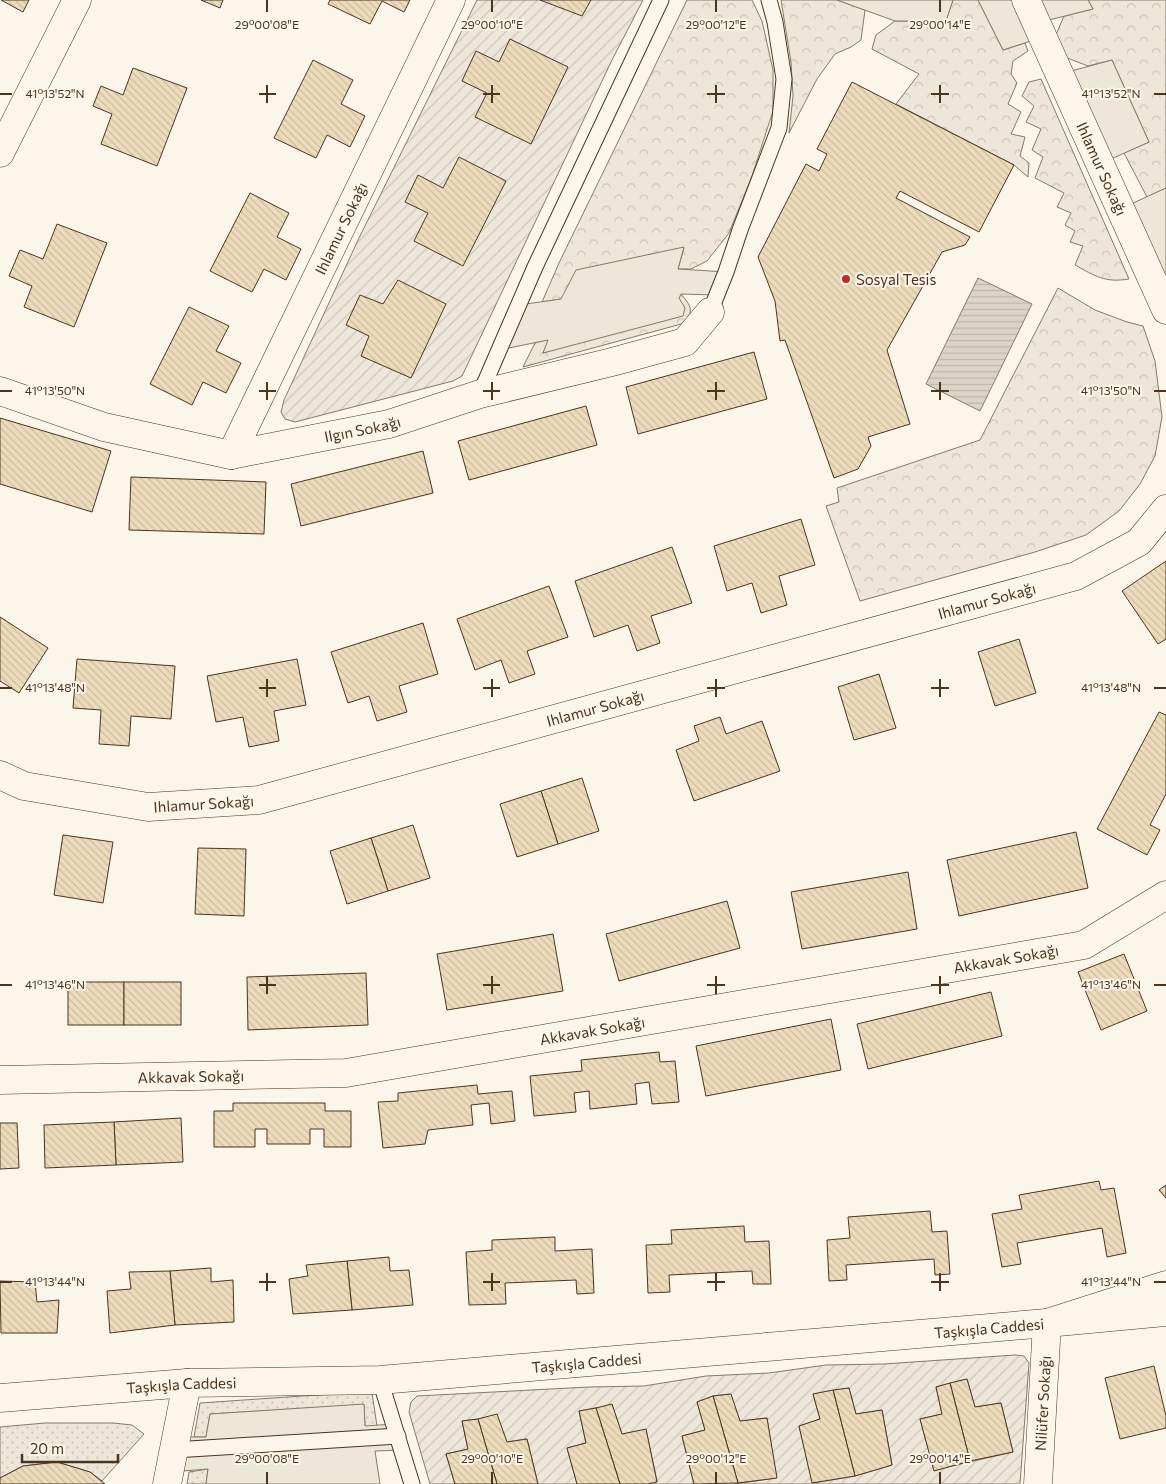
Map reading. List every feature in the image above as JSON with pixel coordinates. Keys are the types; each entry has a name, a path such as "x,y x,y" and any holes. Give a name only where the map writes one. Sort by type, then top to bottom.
{"street":[{"path":"0,153 77,0"},
{"name":"Ihlamur Sokağı","path":"231,456 451,0"},
{"name":"Ihlamur Sokağı","path":"1026,0 1166,310"},
{"name":"Ilgın Sokağı","path":"0,391 104,427 231,456 389,424 480,394 685,342 710,312"},
{"name":"Ihlamur Sokağı","path":"0,775 24,786 148,807 259,800 1076,576 1139,542 1166,509"},
{"name":"Akkavak Sokağı","path":"0,1080 346,1073 1084,945 1166,895"},
{"name":"Taşkışla Caddesi","path":"0,1398 187,1383 380,1380 1047,1323 1166,1285"},
{"path":"1047,1323 1166,1312"},
{"name":"Nilüfer Sokağı","path":"1038,1484 1047,1323"},
{"path":"167,1484 187,1383"}],"lane":[{"path":"480,394 535,267 661,0"},
{"path":"710,312 779,128 784,79 775,22 768,0"},
{"path":"380,1380 412,1484"},
{"path":"174,1450 398,1436"}],"green space":[{"path":"477,0 643,0 612,60 462,376 453,381 295,422 285,419 281,412 284,400 359,238"},
{"path":"687,0 752,0 762,21 773,70 773,111 752,176 729,233 707,261 691,269 678,269 684,248 561,299 542,302 559,263"},
{"path":"781,0 837,0 865,10 861,40 835,54 817,79 789,133 793,96 791,62"},
{"path":"953,0 978,0 1003,50 1025,43 1028,51 1013,61 1011,74 1017,83 1008,104 1021,112 1011,134 1025,137 1020,156 1029,163 1028,177 1014,165 896,104 919,74 872,49 876,35 895,21 946,21"},
{"path":"1088,0 1166,0 1166,188 1147,197 1124,153 1149,142 1112,60 1088,66 1049,51 1064,16 1093,9"},
{"path":"1041,79 1129,279 1107,279 1075,265 1083,246 1070,242 1075,231 1065,225 1071,213 1057,207 1064,193 1035,178 1043,157 1032,150 1041,129 1026,122 1034,106 1022,96 1029,82"},
{"path":"1058,288 1095,310 1143,326 1155,361 1162,417 1155,456 1140,484 1119,511 1086,535 1035,552 860,601 826,506 839,502 837,488 980,440"},
{"path":"681,294 690,308 690,315 685,323 523,367 535,343 549,339 543,353 685,308 678,298"},
{"path":"1015,1355 1024,1356 1029,1363 1020,1484 734,1484 776,1478 767,1418 740,1421 730,1394 713,1396 697,1402 705,1430 682,1436 694,1484 648,1484 657,1481 646,1430 622,1434 612,1405 579,1411 586,1443 567,1448 577,1484 538,1484 527,1439 507,1442 478,1419 462,1421 468,1449 446,1454 455,1484 430,1484 409,1412 411,1402 417,1396 644,1386 706,1376 769,1373 826,1365 884,1364","holes":["967,1379 975,1407 1001,1403 1013,1452 934,1470 920,1419 942,1414 936,1387","849,1388 856,1414 882,1410 892,1465 855,1476 813,1483 799,1426 820,1419 813,1394"]},
{"path":"346,1393 372,1393 377,1426 365,1427 364,1405 210,1414 206,1437 194,1437 200,1403"},
{"path":"45,1423 113,1423 132,1425 144,1434 102,1481 90,1472 57,1462 23,1466 0,1478 0,1427"},
{"path":"208,1469 206,1484 187,1484 189,1472"}],"shaded area":[{"path":"837,0 953,0 946,21 895,21"},
{"path":"978,0 1088,0 1093,9 1037,23 1043,37 1003,50"},
{"path":"1112,60 1149,142 1100,164 1060,74"},
{"path":"1166,188 1166,300 1120,209"},
{"path":"684,247 678,269 726,272 717,295 681,294 679,298 685,308 683,316 543,353 548,340 499,350 519,305 561,299 576,270"},
{"path":"978,278 1032,304 980,411 926,384"},
{"path":"364,1404 365,1426 394,1424 402,1450 375,1451 380,1484 206,1484 208,1469 170,1472 176,1437 206,1437 210,1414"}],"building":[{"path":"1,0 29,0 23,12"},
{"path":"201,0 223,0 220,8"},
{"path":"330,0 410,0 404,12 382,1 370,24 328,4"},
{"path":"540,0 591,0 582,16"},
{"path":"510,39 568,67 531,144 475,117 487,93 462,81 476,51 499,62"},
{"path":"313,60 353,80 341,104 365,116 350,147 327,135 316,158 274,138"},
{"path":"133,68 187,88 157,166 101,144 112,114 93,106 101,86 123,95"},
{"name":"Sosyal Tesis","path":"852,82 1014,165 979,232 900,191 896,198 970,237 965,245 942,252 887,350 910,424 868,437 871,446 858,469 834,478 785,340 780,341 775,301 758,257 806,164 819,171 827,154 817,149"},
{"path":"459,157 506,181 463,266 414,241 428,213 405,202 418,175 443,188"},
{"path":"250,193 289,213 277,237 301,249 286,280 264,269 252,292 210,271"},
{"path":"57,224 107,243 74,327 24,307 32,286 9,276 20,250 43,259"},
{"path":"398,280 446,304 411,378 361,356 369,336 346,325 360,295 383,304"},
{"path":"189,307 229,326 216,351 241,363 226,393 203,382 192,405 150,384"},
{"path":"754,352 767,399 638,434 626,387"},
{"path":"586,406 597,445 469,480 458,441"},
{"path":"0,418 111,451 92,512 0,484"},
{"path":"423,451 433,493 301,526 291,484"},
{"path":"131,477 266,482 264,534 129,530"},
{"path":"801,519 815,565 779,576 787,605 761,613 752,583 727,591 714,546"},
{"path":"672,547 692,603 651,616 660,643 637,651 628,625 594,637 575,581"},
{"path":"1166,561 1166,639 1158,644 1122,591"},
{"path":"549,586 568,637 527,651 535,674 509,683 501,660 475,670 457,619"},
{"path":"0,617 48,648 19,693 0,681"},
{"path":"423,623 438,674 399,686 407,712 377,721 369,696 348,703 331,652"},
{"path":"1019,639 1036,693 995,706 978,652"},
{"path":"77,659 175,666 171,719 131,716 129,746 99,744 101,710 73,708"},
{"path":"297,659 306,705 274,711 279,741 249,747 243,717 216,722 207,676"},
{"path":"879,674 896,728 854,740 838,687"},
{"path":"1159,712 1166,715 1166,794 1150,825 1160,830 1147,855 1097,829"},
{"path":"720,717 726,734 762,721 780,771 694,801 676,750 699,741 694,726"},
{"path":"582,778 599,831 558,844 541,791"},
{"path":"541,791 558,844 517,857 500,804"},
{"path":"413,825 430,878 388,891 371,838"},
{"path":"1076,832 1088,888 959,916 947,860"},
{"path":"63,835 113,842 103,903 54,895"},
{"path":"371,838 388,891 347,904 330,851"},
{"path":"198,848 246,849 244,916 195,914"},
{"path":"908,872 917,929 802,949 791,892"},
{"path":"727,901 740,948 619,981 606,934"},
{"path":"553,934 563,991 447,1010 437,954"},
{"path":"1124,954 1147,1011 1101,1030 1078,972"},
{"path":"366,973 368,1025 248,1030 247,977"},
{"path":"68,982 124,982 124,1025 68,1025"},
{"path":"124,982 181,982 181,1025 124,1025"},
{"path":"991,992 1002,1036 868,1069 857,1024"},
{"path":"831,1019 841,1070 706,1096 696,1046"},
{"path":"659,1052 660,1062 675,1061 679,1102 652,1104 649,1082 635,1084 637,1104 590,1109 589,1091 574,1093 576,1112 534,1116 530,1076 582,1071 581,1060"},
{"path":"477,1085 478,1094 512,1091 515,1121 491,1124 489,1103 471,1105 473,1125 428,1130 425,1144 383,1148 378,1102 398,1101 398,1093"},
{"path":"233,1103 325,1103 325,1111 351,1111 351,1147 324,1147 324,1129 310,1129 310,1144 267,1144 267,1129 255,1129 255,1147 214,1147 214,1111 233,1111"},
{"path":"181,1118 183,1162 116,1165 114,1122"},
{"path":"114,1122 116,1165 45,1168 44,1125"},
{"path":"0,1123 17,1123 19,1168 0,1169"},
{"path":"1099,1181 1101,1190 1114,1188 1126,1253 1107,1257 1102,1228 1017,1243 1021,1264 1002,1267 992,1214 1022,1209 1019,1195"},
{"path":"1166,1185 1166,1198 1159,1190"},
{"path":"930,1211 932,1232 947,1231 950,1274 935,1275 934,1259 846,1265 847,1280 829,1281 827,1240 850,1238 848,1217"},
{"path":"744,1226 745,1242 769,1241 771,1284 753,1284 752,1271 669,1275 670,1292 648,1293 646,1245 672,1244 671,1230"},
{"path":"555,1237 555,1251 592,1249 594,1293 577,1294 576,1280 505,1283 506,1304 469,1305 466,1252 492,1250 492,1240"},
{"path":"389,1257 390,1271 409,1270 413,1305 352,1310 347,1261"},
{"path":"347,1261 352,1310 293,1314 289,1279 308,1276 306,1265"},
{"path":"211,1268 211,1282 233,1280 234,1322 175,1325 170,1271"},
{"path":"170,1271 175,1325 110,1333 107,1291 131,1289 129,1272"},
{"path":"0,1281 35,1282 37,1302 59,1300 57,1333 1,1333"},
{"path":"1154,1366 1166,1416 1166,1428 1120,1439 1105,1378"},
{"path":"967,1379 975,1407 1001,1403 1013,1452 970,1461 950,1383"},
{"path":"950,1383 970,1461 934,1471 920,1419 942,1414 936,1387"},
{"path":"849,1388 856,1414 882,1410 892,1465 855,1476 833,1390"},
{"path":"833,1390 855,1476 812,1483 799,1426 820,1419 813,1394"},
{"path":"731,1394 740,1421 767,1418 777,1478 738,1483 713,1396"},
{"path":"713,1396 738,1483 694,1484 682,1436 705,1430 697,1402"},
{"path":"612,1404 622,1434 646,1429 657,1482 648,1484 620,1484 596,1408"},
{"path":"596,1408 620,1484 577,1484 567,1448 586,1443 579,1411"},
{"path":"497,1414 507,1442 527,1439 538,1484 497,1484 478,1419"},
{"path":"478,1419 497,1484 455,1484 446,1454 468,1449 462,1421"},
{"path":"57,1462 90,1472 105,1484 0,1484 0,1478 23,1466"}],"place":[{"name":"Sosyal Tesis","path":"846,279"}]}
